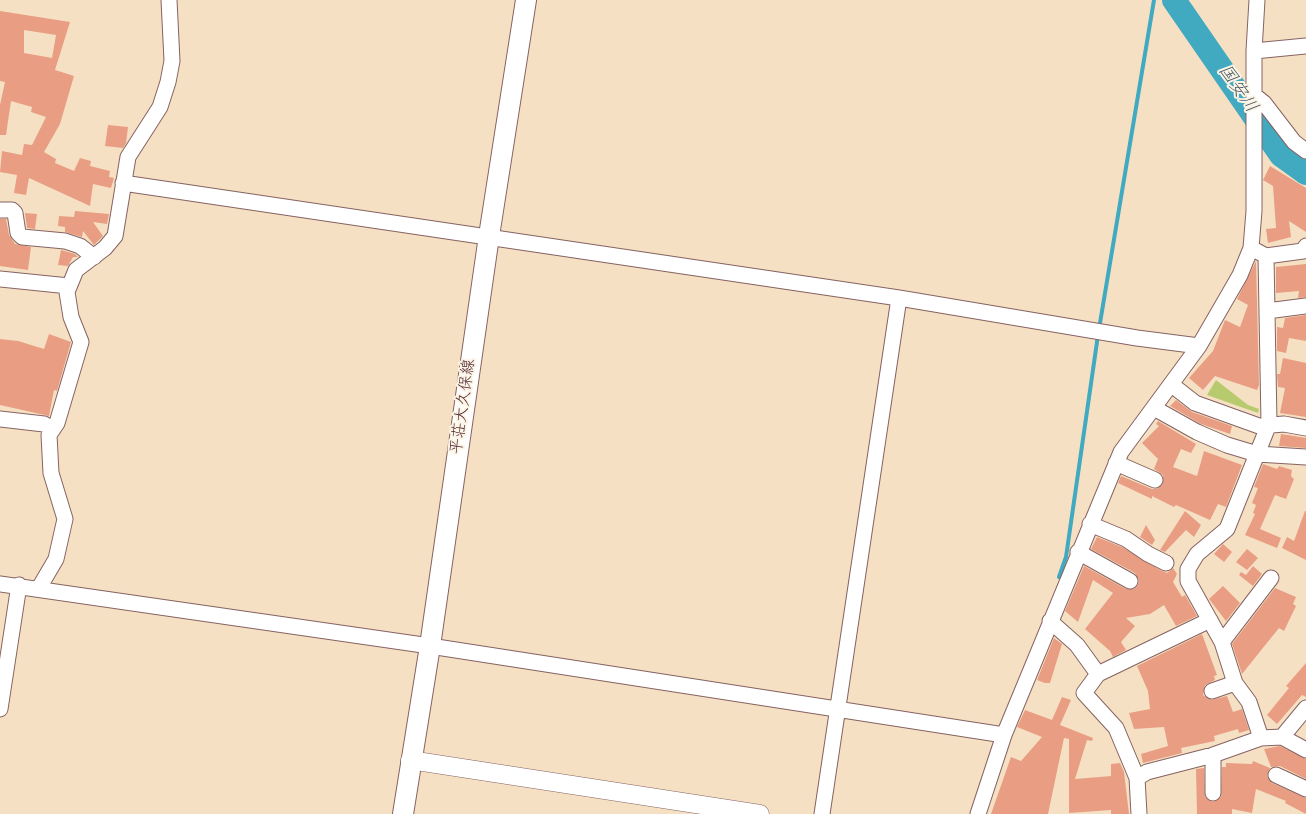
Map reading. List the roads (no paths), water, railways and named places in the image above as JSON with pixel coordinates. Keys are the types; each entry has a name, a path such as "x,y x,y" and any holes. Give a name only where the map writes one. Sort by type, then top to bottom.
{"main road":[{"name":"平荘大久保線","path":"403,814 410,760 430,646 489,236 526,0"}],"street":[{"path":"39,588 56,559 65,520 52,473 49,435 53,428 81,342 71,317 67,292 76,270 94,257 115,236 122,183 128,157 160,107 168,82 172,52 169,0"},
{"path":"978,814 1004,735 1120,452 1172,385 1199,346 1240,274 1251,248 1254,210 1254,51 1257,0"},
{"path":"1254,51 1306,46"},
{"path":"1254,95 1264,103 1294,142 1306,151"},
{"path":"122,183 899,298 1137,338 1199,346"},
{"path":"0,210 12,210 15,213 18,233 22,237 65,241 80,246 94,257"},
{"path":"1251,248 1266,256 1303,251 1306,246"},
{"path":"1261,738 1249,702 1235,683 1222,642 1188,581 1188,569 1197,554 1227,529 1269,424 1266,256"},
{"path":"0,279 69,286"},
{"path":"822,814 836,709 899,298"},
{"path":"1267,311 1306,306"},
{"path":"1172,385 1195,403 1259,426 1284,424 1306,428"},
{"path":"1154,408 1197,432 1257,454 1306,457"},
{"path":"0,419 44,424 53,428"},
{"path":"1116,463 1155,480"},
{"path":"1090,524 1126,539 1148,554 1166,562"},
{"path":"1078,552 1130,581"},
{"path":"1222,642 1271,578"},
{"path":"0,584 19,585 430,646 1004,735"},
{"path":"0,709 19,585"},
{"path":"1139,814 1137,778 1116,728 1084,693 1098,674 1210,620"},
{"path":"1050,621 1077,645 1098,674"},
{"path":"1212,691 1235,683"},
{"path":"1282,737 1306,708"},
{"path":"1137,778 1147,772 1213,755 1261,738 1282,737 1306,750"},
{"path":"1213,755 1213,793"},
{"path":"410,760 760,814"},
{"path":"1276,775 1306,789"}],"waterway":[{"path":"1099,329 1154,0"},
{"name":"国安川","path":"1174,0 1281,155 1306,173"},
{"path":"1059,577 1066,557 1098,335"}]}
